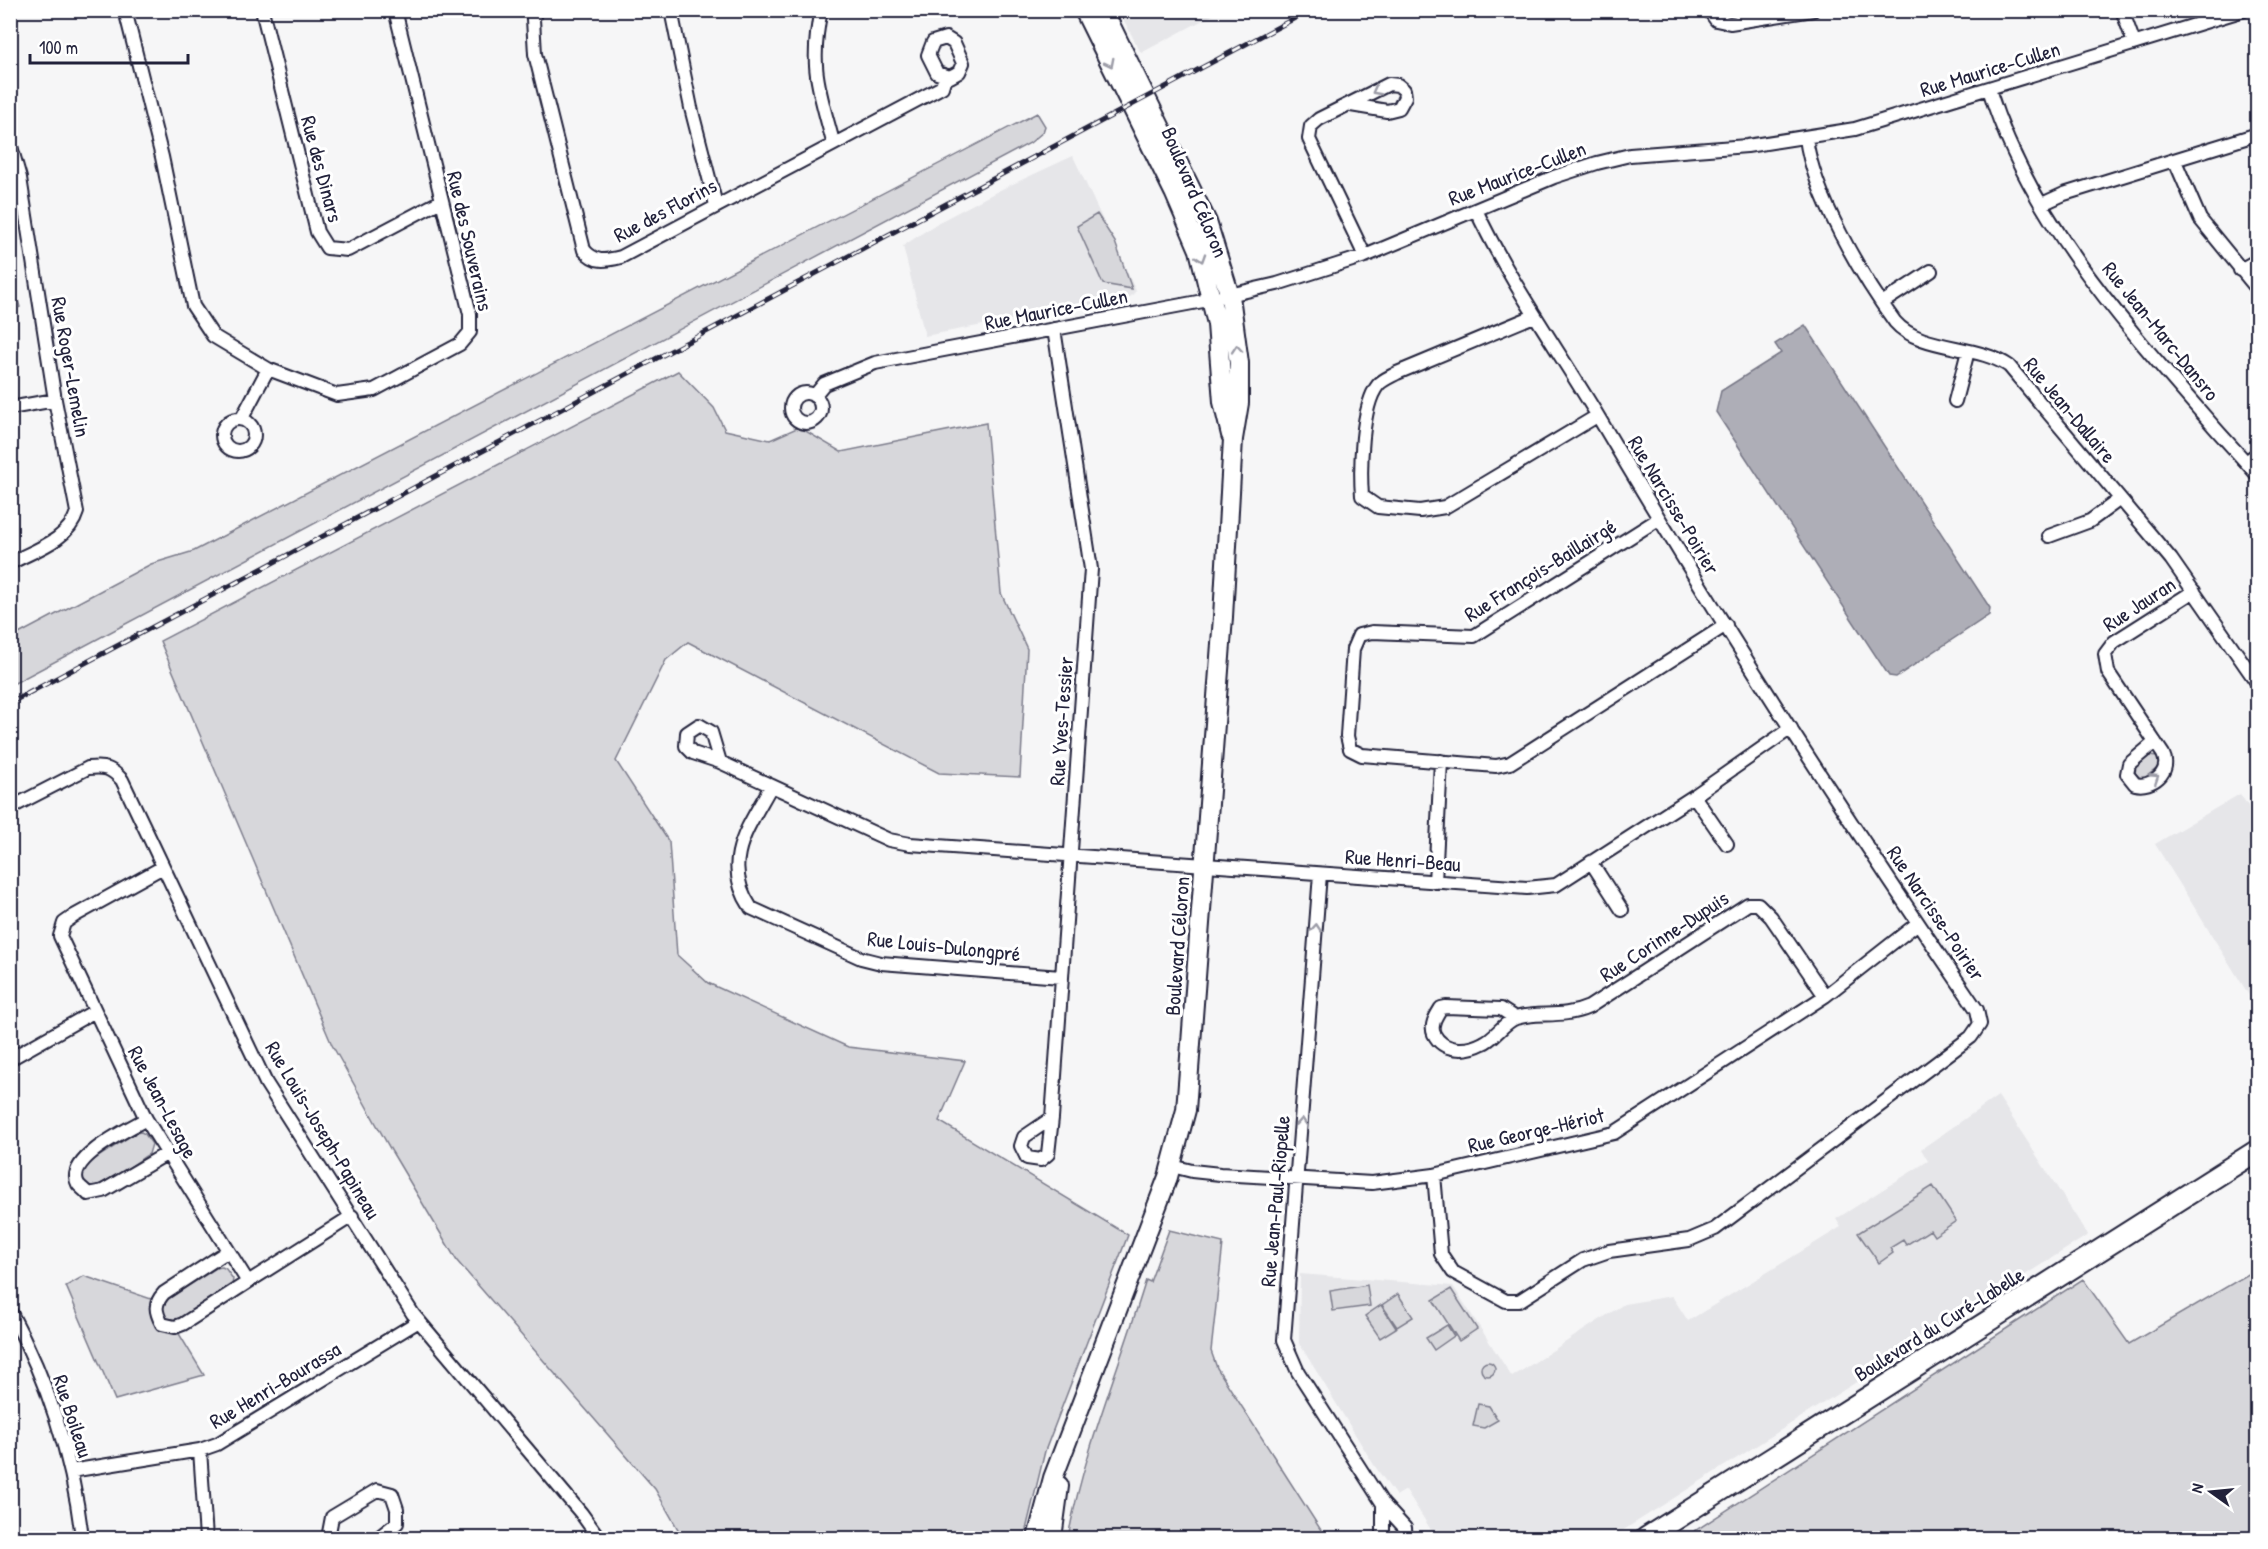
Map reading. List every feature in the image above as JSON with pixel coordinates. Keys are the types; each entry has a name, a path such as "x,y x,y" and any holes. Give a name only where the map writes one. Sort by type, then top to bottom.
{"main road":[{"name":"Boulevard du Curé-Labelle","path":"1646,1539 2258,1150"}],"street":[{"name":"Rue des Souverains","path":"125,10 162,157 193,306 213,336 268,369 337,395 374,390 460,344 470,332 470,314 395,10"},
{"name":"Rue des Dinars","path":"262,10 317,232 327,248 348,250 441,201"},
{"name":"Rue des Florins","path":"536,10 533,19 535,54 584,250 591,258 603,261 621,257 833,142 942,87 945,77"},
{"path":"671,10 691,108 716,205"},
{"path":"821,10 814,45 817,83 833,142"},
{"name":"Boulevard Céloron","path":"1084,10 1183,212 1202,260 1221,298"},
{"name":"Boulevard Céloron","path":"1037,1539 1047,1496 1172,1166 1183,1125 1189,1085 1205,866 1228,548 1233,439 1239,403 1239,383 1221,298 1216,248 1199,204 1103,10"},
{"path":"1709,10 1719,21 1730,23 1813,10"},
{"path":"2122,10 2134,44"},
{"name":"Rue Maurice-Cullen","path":"814,396 824,384 875,363 1221,298 1302,278 1365,256 1571,171 1612,159 1806,138 1871,126 2244,10"},
{"name":"Rue Jean-Marc-Dansro","path":"1989,89 2011,149 2042,204 2100,290 2258,476"},
{"path":"1351,105 1318,118 1311,126 1309,139 1365,256"},
{"path":"2042,204 2064,194 2258,134"},
{"name":"Rue Jean-Dallaire","path":"1806,138 1823,198 1895,322 1908,333 1999,360 2008,366 2194,591 2258,684"},
{"name":"Rue Roger-Lemelin","path":"10,143 15,181 77,512 73,525 63,535 10,563"},
{"path":"2175,161 2200,219 2258,291"},
{"name":"Rue Narcisse-Poirier","path":"1434,1175 1441,1254 1454,1272 1506,1301 1519,1301 1583,1260 1609,1251 1689,1240 1715,1229 1971,1037 1980,1024 1977,1010 1918,923 1657,520 1597,416 1534,316 1476,210"},
{"path":"2240,270 2258,260"},
{"path":"1882,303 1931,271"},
{"path":"1534,316 1397,373 1378,384 1369,405 1361,475 1362,496 1378,507 1420,511 1445,507 1597,416"},
{"name":"Rue Yves-Tessier","path":"1052,1118 1060,977 1091,569 1054,329"},
{"path":"1955,401 1968,351"},
{"path":"242,418 268,369"},
{"path":"10,408 55,400"},
{"path":"2246,462 2258,453"},
{"path":"2049,536 2090,521 2120,499"},
{"name":"Rue François-Baillairgé","path":"1657,520 1474,636 1372,632 1359,635 1353,649 1347,736 1350,749 1362,755 1496,766 1510,764 1726,625"},
{"name":"Rue Jauran","path":"2155,742 2108,672 2105,654 2114,642 2194,591"},
{"name":"Rue Henri-Beau","path":"1205,866 1527,888 1556,885 1694,796 1791,728"},
{"path":"1435,882 1441,761"},
{"path":"720,762 889,840 910,844 1205,866"},
{"name":"Rue Louis-Joseph-Papineau","path":"10,808 88,768 101,766 111,768 122,780 266,1083 419,1321 581,1513 599,1539"},
{"name":"Rue Louis-Dulongpré","path":"771,786 740,842 736,861 740,892 751,908 861,958 880,963 1060,977"},
{"path":"1694,796 1727,844"},
{"path":"1591,862 1622,910"},
{"name":"Rue Jean-Lesage","path":"163,867 64,923 60,936 146,1119 248,1282"},
{"name":"Rue Jean-Paul-Riopelle","path":"1320,874 1285,1345 1298,1372 1383,1504 1401,1522 1407,1539"},
{"name":"Rue Corinne-Dupuis","path":"1515,1018 1501,1009 1446,1007 1441,1008 1435,1016 1433,1030 1438,1042 1446,1048 1468,1047 1482,1044 1515,1018 1574,1014 1589,1007 1748,904 1758,904 1771,917 1825,996"},
{"name":"Rue George-Hériot","path":"1172,1166 1192,1171 1296,1180 1372,1183 1434,1175 1614,1133 1825,996 1918,923"},
{"path":"10,1059 95,1011"},
{"path":"146,1119 82,1159 76,1173 78,1184 88,1194 103,1191 166,1154"},
{"path":"228,1251 164,1293 157,1301 156,1312 162,1324 175,1327 183,1324 352,1216"},
{"name":"Rue Boileau","path":"10,1311 42,1380 71,1471 82,1539"},
{"name":"Rue Henri-Bourassa","path":"71,1471 200,1450 226,1439 419,1321"},
{"name":"Boulevard Céloron","path":"1052,1539 1058,1490 1070,1437"},
{"path":"200,1450 206,1539"},
{"path":"328,1539 332,1517 377,1490 392,1494 397,1509 397,1523 378,1539"},
{"path":"1383,1504 1383,1539"}],"shaded area":[{"path":"1119,11 1220,11 1141,53"},
{"path":"1037,113 1045,126 1043,132 1030,143 11,685 11,638 151,564 194,551"},
{"path":"1073,156 1136,291 1130,297 925,336 903,246 939,222"},
{"path":"1097,214 1115,242 1132,289 1103,284 1077,226"},
{"path":"11,280 20,307 10,311"},
{"path":"1805,325 1990,608 1989,615 1896,677 1889,676 1716,412 1721,391 1781,353 1775,344"},
{"path":"678,371 714,408 725,430 770,440 799,427 841,452 986,423 1001,593 1027,649 1020,777 939,773 688,642 666,660 616,761 669,842 677,955 708,983 848,1047 965,1061 939,1121 1128,1235 1045,1451 1024,1538 683,1538 655,1489 457,1261 392,1152 332,1045 160,641"},
{"path":"2149,756 2157,757 2159,767 2144,778 2140,778 2135,773 2136,767"},
{"path":"2240,794 2257,819 2257,1008 2155,844"},
{"path":"1998,1096 2088,1235 1611,1538 1436,1538 1406,1490 1396,1496 1374,1465 1299,1343 1300,1274 1453,1286 1512,1377 1624,1304 1672,1296 1688,1321 1841,1227 1836,1219 1928,1161 1921,1149"},
{"path":"141,1132 152,1144 149,1154 102,1183 90,1186 85,1183 81,1175 84,1166 135,1133"},
{"path":"1933,1186 1956,1221 1934,1236 1930,1230 1906,1245 1903,1240 1890,1248 1893,1253 1879,1263 1858,1233"},
{"path":"1169,1230 1223,1243 1211,1351 1217,1368 1326,1538 1068,1538 1083,1473 1103,1408 1146,1280 1150,1282"},
{"path":"222,1267 233,1279 232,1285 184,1317 171,1320 165,1316 161,1310 165,1301 216,1268"},
{"path":"2257,1269 2257,1538 1684,1538 2083,1279 2129,1344"},
{"path":"84,1276 157,1301 156,1312 175,1327 204,1375 115,1400 66,1286"},
{"path":"1367,1285 1370,1306 1333,1311 1330,1291"},
{"path":"1451,1289 1477,1329 1459,1341 1433,1300"},
{"path":"1398,1294 1413,1317 1397,1327 1382,1305"},
{"path":"1381,1305 1396,1328 1380,1338 1365,1316"},
{"path":"1447,1325 1454,1336 1434,1350 1426,1338"},
{"path":"1488,1362 1493,1364 1495,1369 1493,1374 1488,1376 1483,1374 1481,1369 1483,1364"},
{"path":"1478,1404 1489,1406 1498,1420 1484,1428 1473,1426"}],"railway":[{"path":"10,703 1310,10"}]}
